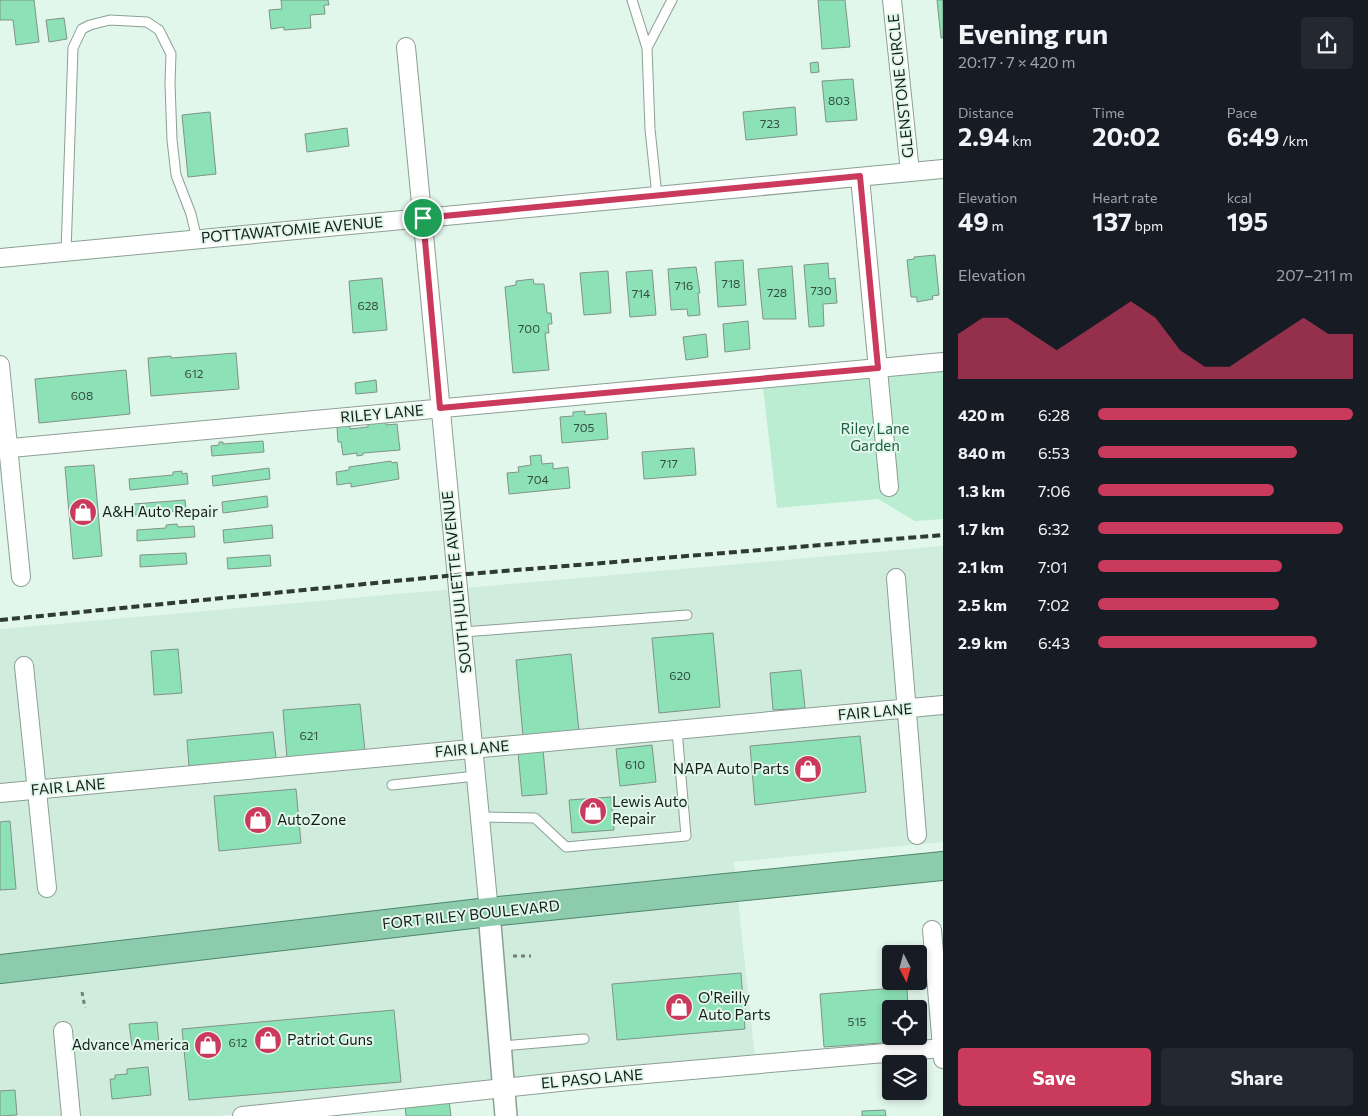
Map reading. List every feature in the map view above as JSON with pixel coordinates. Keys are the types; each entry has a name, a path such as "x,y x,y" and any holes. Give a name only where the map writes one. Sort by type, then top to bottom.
{"highway":[{"name":"FORT RILEY BOULEVARD","path":"0,969 489,912 943,866"}],"street":[{"name":"GLENSTONE CIRCLE","path":"892,0 910,172"},
{"name":"SOUTH JULIETTE AVENUE","path":"406,48 463,632 506,1116"},
{"name":"POTTAWATOMIE AVENUE","path":"0,258 943,168"},
{"path":"860,176 889,487"},
{"name":"RILEY LANE","path":"4,449 943,362"},
{"path":"0,365 4,449 21,576"},
{"path":"896,578 917,834"},
{"path":"24,666 47,888"},
{"name":"FAIR LANE","path":"0,793 943,705"},
{"path":"932,930 943,1052"},
{"path":"63,1031 71,1116"},
{"name":"EL PASO LANE","path":"242,1116 504,1087 943,1052"}],"lane":[{"path":"632,0 647,48 650,129 657,196"},
{"path":"647,48 672,0"},
{"path":"66,252 73,48 82,29 110,20 147,22 159,30 171,54 171,130 176,175 191,214 197,240"},
{"path":"463,632 687,615"},
{"path":"480,817 535,818 566,847 686,836 677,730"},
{"path":"392,785 476,776"},
{"path":"500,1046 584,1039"}],"path":[{"path":"513,956 531,956"},
{"path":"82,992 85,1008"}],"shaded area":[{"path":"943,546 943,842 734,862 755,1058 218,1116 0,1116 0,629"}],"green space":[{"name":"Riley Lane Garden","path":"943,369 943,519 915,521 878,499 777,508 763,387"}],"building":[{"path":"0,0 34,0 39,42 16,45 13,20 0,20"},
{"path":"281,0 328,0 329,5 324,5 325,14 310,15 311,28 284,30 284,27 271,29 269,10 282,9"},
{"path":"818,0 845,0 850,47 822,49"},
{"path":"937,0 943,0 943,38 941,38"},
{"path":"64,18 67,39 49,42 46,20"},
{"path":"818,62 819,72 811,73 810,63"},
{"path":"853,79 857,120 826,122 822,81"},
{"path":"795,107 797,135 746,140 743,112"},
{"path":"210,112 216,174 188,177 182,115"},
{"path":"347,128 349,146 307,152 305,134"},
{"path":"935,255 939,295 932,296 933,299 917,302 917,297 911,297 907,260 914,259 914,257"},
{"path":"743,260 746,305 718,307 715,262"},
{"path":"828,263 829,279 835,278 837,303 823,304 824,326 809,327 804,265"},
{"path":"792,266 796,319 763,319 758,269"},
{"path":"696,267 700,293 698,293 700,315 688,316 687,309 671,310 668,269"},
{"path":"652,270 656,315 630,317 626,272"},
{"path":"608,271 611,313 584,315 580,273"},
{"path":"382,278 387,330 353,333 349,281"},
{"path":"533,279 534,284 544,284 547,313 551,313 552,324 548,324 549,333 545,333 549,370 513,373 505,287 516,285 516,281"},
{"path":"748,321 750,349 725,352 723,324"},
{"path":"706,334 708,357 686,360 683,337"},
{"path":"236,353 239,389 151,396 148,358"},
{"path":"126,370 130,414 39,423 35,379"},
{"path":"376,380 377,392 356,394 355,383"},
{"path":"585,411 585,415 606,413 608,439 562,443 560,417 573,416 573,412"},
{"path":"386,421 386,425 397,424 400,450 363,453 363,455 357,456 357,453 343,455 341,442 338,442 337,427 350,425 350,429 368,427 368,423"},
{"path":"263,441 264,452 212,456 211,446 219,445 219,442 223,442 223,444"},
{"path":"694,448 696,475 644,479 642,452"},
{"path":"541,455 542,464 553,463 553,469 568,467 570,488 509,494 507,473 519,472 518,467 531,465 530,456"},
{"path":"391,461 392,463 397,462 399,479 351,487 351,483 337,485 336,472 349,470 349,467"},
{"name":"A&H Auto Repair","path":"94,465 102,556 73,559 65,467"},
{"path":"269,468 270,479 213,486 212,476"},
{"path":"182,471 182,474 187,473 188,484 130,490 129,479 173,475 173,472"},
{"path":"267,496 268,507 223,513 222,502"},
{"path":"185,500 186,510 135,515 134,504"},
{"path":"177,524 178,527 194,526 195,537 137,541 137,530 166,528 166,525"},
{"path":"272,525 273,538 224,543 223,530"},
{"path":"186,553 187,564 140,567 140,555"},
{"path":"270,555 271,566 228,569 227,558"},
{"path":"713,633 720,707 659,713 652,638"},
{"path":"178,649 182,693 154,695 151,651"},
{"path":"571,654 579,731 523,736 516,660"},
{"path":"801,670 805,708 773,710 770,673"},
{"path":"360,704 365,751 287,758 283,710"},
{"path":"273,732 276,758 189,766 187,740"},
{"name":"NAPA Auto Parts","path":"860,736 866,792 755,805 750,746"},
{"path":"652,745 656,782 620,786 616,749"},
{"path":"543,749 547,794 522,796 518,752"},
{"name":"AutoZone","path":"296,789 301,843 219,851 214,796"},
{"path":"611,797 614,830 572,833 569,800"},
{"path":"10,821 16,889 0,890 0,822"},
{"name":"O'Reilly Auto Parts","path":"741,973 745,1029 617,1040 612,984"},
{"path":"882,989 907,990 908,1000 882,1000 882,1043 824,1047 820,994"},
{"path":"394,1010 401,1082 189,1100 182,1029"},
{"path":"157,1022 159,1044 132,1046 129,1024"},
{"path":"148,1067 151,1095 112,1099 110,1079 115,1079 115,1075 127,1074 127,1069"},
{"path":"15,1090 17,1115 0,1116 0,1091"},
{"path":"449,1100 451,1116 406,1116 405,1104"},
{"path":"885,1110 886,1116 862,1116 862,1111"}],"railway":[{"path":"0,620 456,575 943,535"}],"place":[{"name":"A&H Auto Repair","path":"83,512"},
{"name":"NAPA Auto Parts","path":"808,769"},
{"name":"Lewis Auto Repair","path":"593,811"},
{"name":"AutoZone","path":"258,820"},
{"name":"O'Reilly Auto Parts","path":"679,1007"},
{"name":"Patriot Guns","path":"268,1040"},
{"name":"Advance America","path":"208,1045"}],"route":[{"path":"860,176 878,368 440,408 423,218 860,176"}]}
